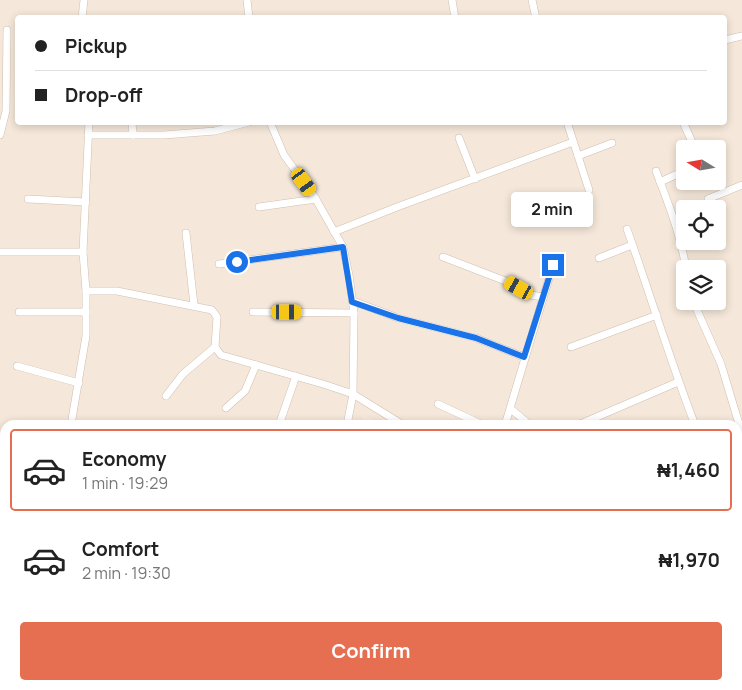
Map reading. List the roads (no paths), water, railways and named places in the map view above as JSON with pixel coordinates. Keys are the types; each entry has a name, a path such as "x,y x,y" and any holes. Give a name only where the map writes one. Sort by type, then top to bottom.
{"street":[{"path":"82,15 84,0"},
{"path":"248,0 248,15"},
{"path":"452,0 454,15"},
{"path":"534,0 536,15"},
{"path":"0,134 6,111 7,30"},
{"path":"727,40 742,36"},
{"path":"72,420 86,336 86,291 83,252 89,125"},
{"path":"132,125 134,135"},
{"path":"88,135 164,135 215,130 236,125"},
{"path":"271,125 284,155 316,199 343,247 354,313 352,394 348,420"},
{"path":"568,125 590,190"},
{"path":"684,125 691,140"},
{"path":"459,138 474,180"},
{"path":"334,232 573,142"},
{"path":"578,156 612,143"},
{"path":"656,171 678,236 684,260"},
{"path":"660,182 676,175"},
{"path":"708,199 742,185"},
{"path":"28,199 86,202"},
{"path":"259,207 316,199"},
{"path":"627,229 678,382 693,420"},
{"path":"186,233 194,305"},
{"path":"599,258 632,245"},
{"path":"220,264 343,247"},
{"path":"0,252 20,250 83,252"},
{"path":"443,257 508,282 531,295 543,298"},
{"path":"507,420 524,357 553,265"},
{"path":"86,291 117,291 194,305 215,312 217,317 215,347 216,351 221,355 324,384 352,394 394,420"},
{"path":"352,302 398,318 476,338 524,357"},
{"path":"697,310 721,364 738,420"},
{"path":"19,312 86,312"},
{"path":"253,312 354,313"},
{"path":"571,347 657,315"},
{"path":"166,396 183,374 215,347"},
{"path":"226,408 245,391 256,365"},
{"path":"16,366 79,384"},
{"path":"281,420 296,376"},
{"path":"590,420 678,382"},
{"path":"438,404 472,420"},
{"path":"511,409 524,420"}]}
